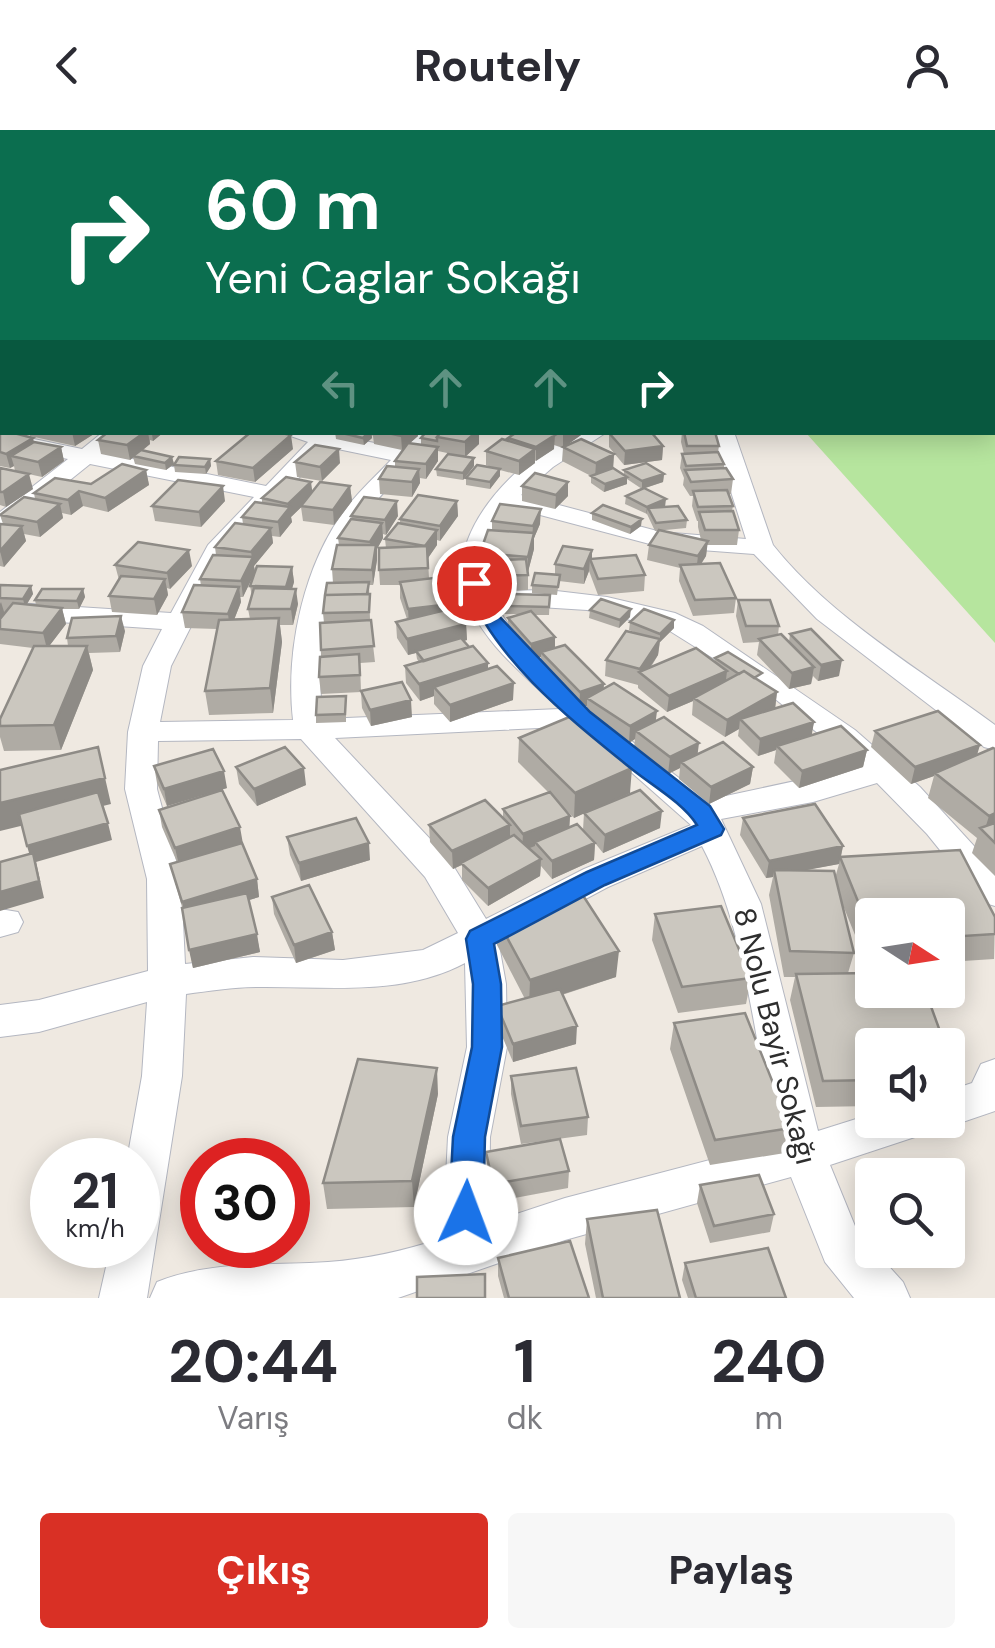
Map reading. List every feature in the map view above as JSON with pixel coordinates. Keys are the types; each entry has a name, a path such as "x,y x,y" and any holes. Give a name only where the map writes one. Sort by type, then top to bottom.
{"street":[{"path":"0,524 114,435"},
{"name":"8 Nolu Bayir Sokağı","path":"591,435 557,453 502,497 476,549 474,583 488,617 582,717 706,821 734,876 755,944 801,1155 843,1251 886,1298"},
{"path":"724,435 762,546 800,591 995,740"},
{"path":"152,1138 162,1076 167,981 164,879 142,789 144,732 156,666 217,550 325,437 416,444"},
{"path":"0,439 268,493"},
{"path":"416,444 357,510 332,554 319,595 304,681 309,729 437,868 480,939 487,984 487,1047 469,1137 465,1250"},
{"path":"502,497 625,536 666,544 710,548 762,546"},
{"path":"480,597 574,597 668,620 790,694 836,727 957,843 995,893"},
{"path":"0,610 178,622"},
{"path":"144,732 582,717"},
{"path":"0,1021 39,1016 167,981 252,972 344,974 430,964 706,821 884,771"},
{"path":"965,1103 990,1095 995,1076"},
{"path":"174,1298 246,1286 324,1292 391,1278 465,1250 855,1138"},
{"path":"123,1298 129,1268"}],"green space":[{"path":"808,435 995,435 995,643"}],"building":[{"path":"0,435 33,438 6,454 0,452"},
{"path":"104,435 141,435 127,445 98,440"},
{"path":"247,435 291,435 253,468 216,461"},
{"path":"424,435 439,435 437,441 421,438"},
{"path":"439,435 473,435 465,442"},
{"path":"512,435 555,435 536,447 508,438"},
{"path":"611,435 654,435 663,446 625,451"},
{"path":"685,435 716,435 719,446 687,446"},
{"path":"502,439 535,449 519,461 486,451"},
{"path":"581,439 614,454 596,463 563,447"},
{"path":"34,442 61,447 38,462 11,456"},
{"path":"408,443 438,447 426,464 395,461"},
{"path":"315,445 339,449 320,467 295,462"},
{"path":"141,450 172,457 165,463 133,456"},
{"path":"718,452 724,464 686,466 682,454"},
{"path":"448,454 474,458 463,473 436,469"},
{"path":"179,457 210,459 205,467 174,465"},
{"path":"646,463 664,474 642,481 624,470"},
{"path":"122,464 146,470 105,498 79,491 68,500 34,493 55,478 91,484"},
{"path":"477,465 500,469 490,482 466,478"},
{"path":"387,466 419,469 412,482 379,479"},
{"path":"0,468 29,474 0,492"},
{"path":"613,468 627,477 605,484 591,476"},
{"path":"726,468 733,479 691,482 685,470"},
{"path":"535,473 568,482 556,495 522,486"},
{"path":"286,477 311,482 288,504 262,498"},
{"path":"178,480 223,486 199,512 152,506"},
{"path":"320,482 350,486 333,510 301,506"},
{"path":"644,488 666,499 647,507 626,496"},
{"path":"727,490 733,506 698,507 693,491"},
{"path":"418,495 457,501 440,526 400,519"},
{"path":"24,497 60,504 37,522 0,515"},
{"path":"364,497 397,501 385,520 351,516"},
{"path":"255,502 290,507 278,522 242,517"},
{"path":"500,504 541,509 533,526 492,521"},
{"path":"603,505 642,519 631,527 592,513"},
{"path":"678,506 687,520 656,523 648,508"},
{"path":"733,511 739,530 705,530 699,512"},
{"path":"351,519 382,523 370,542 338,538"},
{"path":"235,523 271,528 251,552 215,547"},
{"path":"398,523 437,530 425,546 385,539"},
{"path":"0,524 22,526 0,551"},
{"path":"488,530 534,533 528,557 480,553"},
{"path":"659,530 708,541 698,556 649,545"},
{"path":"138,542 189,550 167,573 115,565"},
{"path":"337,545 376,545 372,570 332,569"},
{"path":"427,546 428,568 379,570 379,548"},
{"path":"563,546 592,550 584,569 555,564"},
{"path":"213,555 253,557 241,581 200,579"},
{"path":"636,555 645,575 598,579 590,559"},
{"path":"526,559 528,575 486,576 484,561"},
{"path":"720,563 736,598 695,600 680,565"},
{"path":"257,566 292,567 286,587 250,586"},
{"path":"535,573 560,575 558,587 532,585"},
{"path":"121,576 165,579 154,599 109,596"},
{"path":"450,576 459,603 408,609 400,582"},
{"path":"369,582 367,594 325,595 327,583"},
{"path":"0,585 31,586 23,599 0,598"},
{"path":"194,585 239,587 228,614 182,612"},
{"path":"254,588 296,589 291,609 248,609"},
{"path":"42,589 83,589 77,601 35,600"},
{"path":"370,594 369,612 323,613 325,595"},
{"path":"505,594 550,595 549,607 504,606"},
{"path":"601,599 631,609 620,620 590,610"},
{"path":"738,600 770,600 779,626 746,626"},
{"path":"13,603 62,608 43,633 0,629 0,619"},
{"path":"454,608 466,624 407,639 396,622"},
{"path":"644,609 674,620 660,634 630,622"},
{"path":"531,611 555,637 531,644 508,618"},
{"path":"121,616 116,636 67,638 72,618"},
{"path":"279,618 270,688 205,691 219,620"},
{"path":"371,620 374,646 321,650 320,623"},
{"path":"811,629 842,660 821,665 790,634"},
{"path":"626,631 660,639 640,669 606,660"},
{"path":"781,634 814,667 792,673 759,639"},
{"path":"461,638 469,647 424,661 416,651"},
{"path":"565,645 604,684 580,692 541,652"},
{"path":"34,646 87,646 54,725 0,726 0,719"},
{"path":"473,646 488,663 419,684 405,666"},
{"path":"696,648 727,671 669,696 639,672"},
{"path":"728,652 762,673 754,678 744,671 739,674 715,658"},
{"path":"359,654 360,675 319,677 320,657"},
{"path":"497,666 514,683 450,705 434,687"},
{"path":"744,671 777,692 727,720 694,698"},
{"path":"402,682 411,700 370,710 361,691"},
{"path":"614,683 657,711 630,726 587,698"},
{"path":"346,696 345,714 316,715 317,697"},
{"path":"793,703 814,722 760,739 740,719"},
{"path":"938,711 980,745 915,767 875,731"},
{"path":"574,715 632,768 575,793 519,738"},
{"path":"664,717 699,743 670,757 636,731"},
{"path":"841,726 867,750 802,771 777,746"},
{"path":"723,742 753,767 711,787 681,762"},
{"path":"98,747 105,778 0,803 0,770"},
{"path":"285,747 304,768 254,789 236,767"},
{"path":"993,748 995,813 989,816 935,773"},
{"path":"213,749 224,771 164,789 154,766"},
{"path":"222,790 240,827 175,848 159,810"},
{"path":"640,790 662,811 605,835 584,813"},
{"path":"98,792 108,823 27,846 19,814"},
{"path":"550,792 570,816 523,834 503,809"},
{"path":"485,800 510,825 452,851 429,825"},
{"path":"815,804 843,846 769,861 743,818"},
{"path":"356,818 369,843 299,863 287,837"},
{"path":"995,823 995,843 980,828"},
{"path":"577,824 595,843 552,861 535,842"},
{"path":"514,835 541,859 488,888 461,863"},
{"path":"242,843 257,879 182,902 170,864"},
{"path":"960,850 995,917 995,934 965,936 965,898 857,898 840,857"},
{"path":"33,853 39,881 0,892 0,862"},
{"path":"774,870 834,871 854,953 790,951"},
{"path":"309,885 332,932 294,945 272,897"},
{"path":"247,893 257,934 189,950 182,908"},
{"path":"582,894 619,951 530,980 497,919"},
{"path":"721,906 751,978 682,987 655,914"},
{"path":"855,973 855,1008 932,1008 939,1028 855,1028 855,1080 823,1081 796,974"},
{"path":"560,989 577,1026 513,1044 497,1006"},
{"path":"745,1013 791,1128 715,1140 674,1023"},
{"path":"358,1059 437,1068 412,1181 323,1183"},
{"path":"576,1068 588,1117 521,1126 511,1076"},
{"path":"560,1139 569,1171 493,1184 486,1152"},
{"path":"759,1175 774,1214 714,1226 700,1185"},
{"path":"657,1210 680,1298 603,1298 587,1219"},
{"path":"570,1241 589,1298 509,1298 498,1258"},
{"path":"768,1248 786,1298 696,1298 685,1263"},
{"path":"485,1274 485,1298 417,1298 417,1277"}],"route":[{"path":"466,1213 469,1137 487,1047 487,984 480,939 596,878 712,829 701,812 582,717 488,617 474,583"}]}
